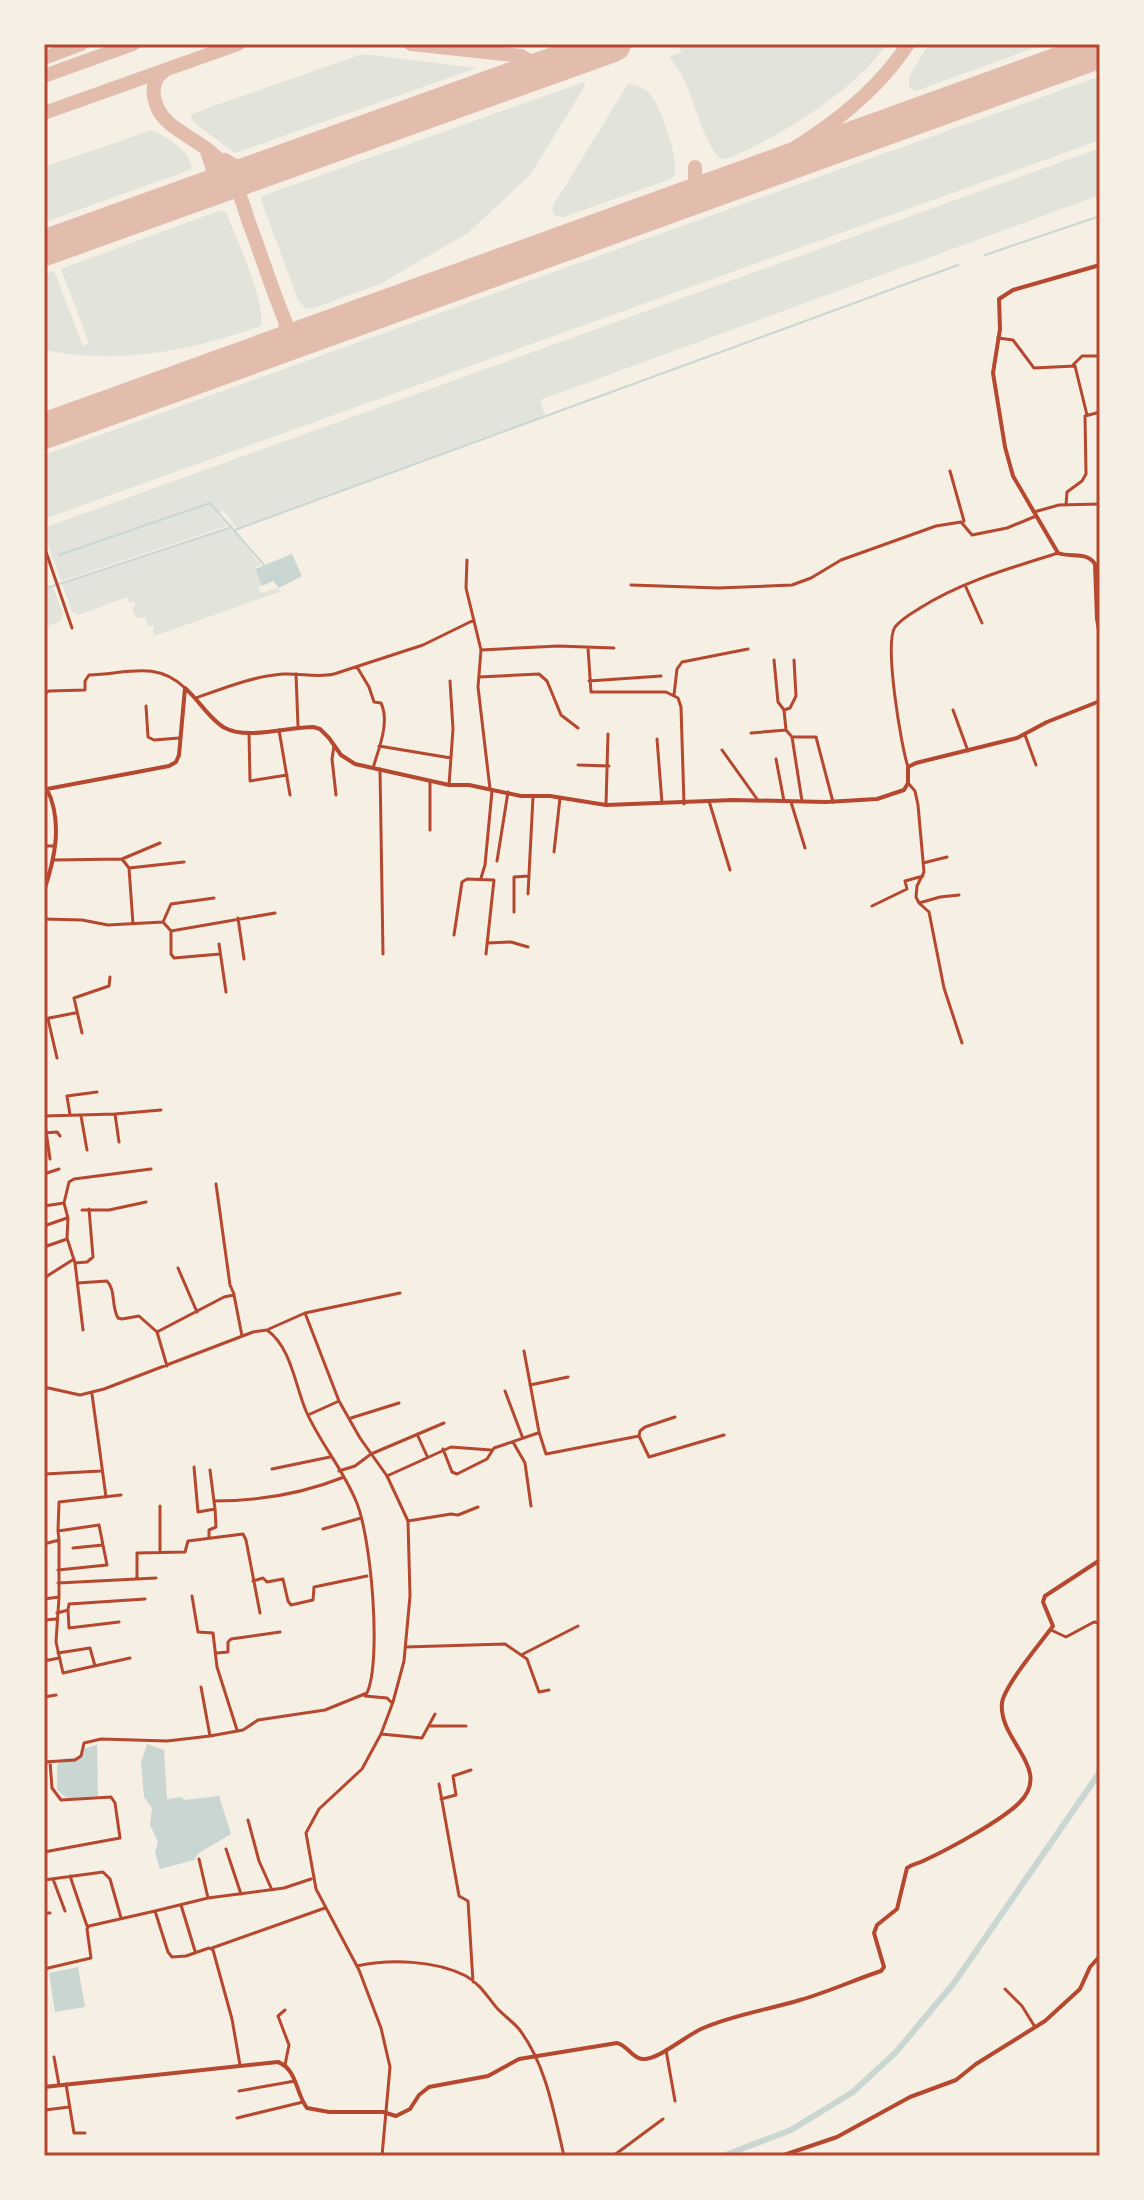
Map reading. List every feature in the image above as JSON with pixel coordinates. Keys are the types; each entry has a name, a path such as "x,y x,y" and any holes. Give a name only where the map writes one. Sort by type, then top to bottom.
{"street":[{"path":"1058,553 1013,476 1005,447 993,373 999,299 1013,290 1100,265"},
{"path":"998,338 1013,340 1034,368 1073,365 1082,356 1100,356"},
{"path":"1066,505 1067,492 1086,474 1084,418 1087,415 1073,365"},
{"path":"1087,415 1100,412"},
{"path":"950,471 965,525 972,535 1007,528 1052,506 1100,504"},
{"path":"631,585 718,588 792,585 841,560 936,526 956,522 965,525"},
{"path":"44,546 72,628"},
{"path":"44,694 85,690 89,675 155,670 171,676 224,728 249,733 298,727 320,729 341,755 355,764 449,785 469,785 491,791 606,805 709,801 833,802 877,799 904,790 908,783 908,767 898,721 891,642 896,625 904,619 965,585 1058,553 1091,558 1095,564 1100,635"},
{"path":"467,560 465,579 481,650 479,677 491,791 481,879"},
{"path":"965,585 982,623"},
{"path":"196,698 262,677 296,674 320,677 357,667 423,645 474,620"},
{"path":"481,650 558,646 614,648"},
{"path":"588,648 589,688 594,693 666,692 674,695"},
{"path":"684,804 681,707 674,695 677,669 682,662 748,649"},
{"path":"774,660 778,702 784,710 786,730 792,737 802,802"},
{"path":"784,710 795,702 794,660"},
{"path":"357,667 374,702 381,703 386,720 373,768"},
{"path":"296,674 298,727"},
{"path":"479,677 539,674 547,681 561,715 578,728"},
{"path":"589,681 661,676"},
{"path":"449,785 453,704 450,681"},
{"path":"44,891 55,846 55,811 45,787 169,766 179,759 185,688"},
{"path":"908,767 1025,735 1047,722 1100,701"},
{"path":"146,706 148,737 154,740 180,737"},
{"path":"953,710 968,751"},
{"path":"279,730 290,795"},
{"path":"751,733 786,730"},
{"path":"249,733 250,781 287,775"},
{"path":"606,805 608,734"},
{"path":"1025,735 1036,765"},
{"path":"792,737 816,737 833,802"},
{"path":"657,739 662,803"},
{"path":"334,746 332,759 336,795"},
{"path":"379,746 451,758"},
{"path":"722,750 758,801"},
{"path":"776,759 784,801"},
{"path":"578,765 609,766"},
{"path":"380,769 383,954"},
{"path":"430,781 430,830"},
{"path":"908,783 915,791 918,805 923,863 923,876 916,893 919,903 929,912 944,988 962,1043"},
{"path":"497,861 508,792"},
{"path":"528,894 533,797"},
{"path":"554,852 560,798"},
{"path":"709,801 730,870"},
{"path":"791,802 805,848"},
{"path":"54,860 122,859 160,843"},
{"path":"44,846 55,846"},
{"path":"923,863 947,857"},
{"path":"122,859 129,868 133,924"},
{"path":"129,868 184,862"},
{"path":"514,912 514,877 528,876"},
{"path":"872,906 907,889 905,881 923,876"},
{"path":"454,935 462,882 494,880 486,954"},
{"path":"919,903 959,895"},
{"path":"163,922 171,904 214,898"},
{"path":"171,931 275,913"},
{"path":"238,918 244,959"},
{"path":"44,919 82,920 108,925 163,922"},
{"path":"163,922 171,931 171,954 174,958 220,954"},
{"path":"487,943 511,942 528,947"},
{"path":"219,944 226,992"},
{"path":"82,1033 73,1000 75,996 109,986 110,977"},
{"path":"57,1058 46,1019 76,1012"},
{"path":"70,1115 67,1096 97,1092"},
{"path":"50,1159 44,1117 161,1110"},
{"path":"115,1114 119,1142"},
{"path":"81,1116 87,1150"},
{"path":"44,1133 57,1132 60,1136"},
{"path":"44,1174 59,1169"},
{"path":"83,1330 78,1283 67,1238 68,1218 64,1203 69,1182 151,1169"},
{"path":"216,1184 230,1285 242,1336"},
{"path":"82,1210 117,1209 146,1202"},
{"path":"44,1206 64,1203"},
{"path":"44,1278 74,1261 87,1262 93,1257 89,1209"},
{"path":"44,1226 68,1218"},
{"path":"44,1247 67,1238"},
{"path":"178,1268 197,1312"},
{"path":"78,1283 107,1281 112,1288 118,1318 144,1318 157,1332 167,1367"},
{"path":"44,1387 80,1395 92,1392 167,1367 242,1336 267,1330 305,1313 400,1293"},
{"path":"157,1332 224,1297 234,1295"},
{"path":"305,1313 339,1401 387,1476 408,1521 410,1596 404,1661 392,1705 362,1769 319,1809 306,1833 313,1878 325,1908 357,1966 381,2028 390,2067 382,2156"},
{"path":"267,1330 276,1336 308,1415 358,1506 374,1601 375,1657 371,1685 362,1697"},
{"path":"524,1351 539,1432 544,1451 550,1455 639,1436 645,1427 675,1417"},
{"path":"530,1385 568,1377"},
{"path":"505,1391 522,1437"},
{"path":"92,1392 106,1497"},
{"path":"308,1415 339,1401"},
{"path":"351,1418 399,1403"},
{"path":"339,1471 444,1423"},
{"path":"387,1476 443,1449 459,1446 491,1450 539,1432"},
{"path":"417,1434 427,1456"},
{"path":"639,1436 651,1458 724,1435"},
{"path":"513,1442 525,1463 531,1506"},
{"path":"443,1449 455,1474 487,1459 491,1450"},
{"path":"272,1469 330,1457"},
{"path":"194,1467 196,1510 212,1511 215,1508"},
{"path":"209,1539 209,1530 216,1527 210,1470"},
{"path":"45,1474 101,1471"},
{"path":"214,1501 271,1497 324,1485 344,1477"},
{"path":"121,1495 59,1502 58,1656 65,1674 130,1658"},
{"path":"160,1506 160,1552"},
{"path":"408,1521 458,1515 478,1507"},
{"path":"323,1529 361,1518"},
{"path":"58,1531 99,1525 105,1567 58,1570"},
{"path":"137,1579 137,1553 186,1552 188,1541 245,1536 260,1613"},
{"path":"44,1544 59,1540"},
{"path":"73,1548 103,1545"},
{"path":"285,2010 278,2016 289,2045 285,2065 303,2102 312,2111 386,2113 396,2116 405,2113 429,2087 488,2076 519,2059 622,2043 639,2059 645,2059 709,2026 813,1996 881,1971 884,1967 874,1933 877,1925 897,1909 907,1868 1001,1817 1021,1802 1032,1785 1032,1775 1005,1722 1003,1698 1034,1647 1051,1630 1053,1622 1043,1602 1045,1596 1100,1560"},
{"path":"253,1581 283,1579 288,1603 293,1605 313,1600 314,1587 369,1576"},
{"path":"58,1583 156,1578"},
{"path":"192,1596 198,1632 212,1632 223,1690 237,1731"},
{"path":"44,1599 59,1597"},
{"path":"119,1622 69,1628 69,1604 145,1599"},
{"path":"44,1620 68,1610"},
{"path":"1051,1630 1066,1637 1094,1622 1100,1623"},
{"path":"523,1654 578,1626"},
{"path":"216,1653 228,1652 231,1639 280,1632"},
{"path":"405,1647 505,1644 523,1654 539,1692 549,1690"},
{"path":"44,1661 90,1648 95,1666"},
{"path":"201,1687 210,1736"},
{"path":"44,1697 56,1695"},
{"path":"44,1762 75,1760 81,1756 84,1743 101,1739 167,1741 210,1736 237,1731 258,1720 325,1710 370,1695 387,1698 392,1705"},
{"path":"381,1734 422,1738 435,1714"},
{"path":"430,1726 466,1726"},
{"path":"44,1852 116,1840 121,1835 111,1797 66,1801 56,1796 50,1779 50,1762"},
{"path":"441,1799 455,1795 454,1775 471,1770"},
{"path":"439,1784 459,1896 468,1901 473,1982"},
{"path":"248,1820 259,1861 272,1890"},
{"path":"226,1849 241,1894"},
{"path":"199,1859 208,1898"},
{"path":"44,1880 99,1872 107,1874 121,1918"},
{"path":"44,1969 91,1958 87,1927 70,1876"},
{"path":"87,1927 208,1898 272,1890 313,1878"},
{"path":"53,1879 65,1911"},
{"path":"181,1905 196,1953"},
{"path":"155,1911 172,1957 212,1948 325,1908"},
{"path":"44,1913 50,1913"},
{"path":"212,1948 232,2019 240,2065"},
{"path":"781,2156 837,2137 910,2097 956,2080 1035,2027 1080,1989 1090,1967 1100,1956"},
{"path":"357,1966 379,1962 416,1964 443,1968 473,1982 518,2027 535,2057 547,2089 564,2156"},
{"path":"1005,1989 1022,2006 1035,2027"},
{"path":"666,2050 675,2101"},
{"path":"54,2057 59,2085"},
{"path":"44,2087 264,2062 285,2065"},
{"path":"239,2091 295,2081"},
{"path":"66,2084 74,2133 85,2133"},
{"path":"237,2118 303,2102"},
{"path":"45,2110 70,2107"},
{"path":"613,2156 663,2119"}],"shaded area":[{"path":"686,44 887,44 855,79 814,111 727,159 719,158 711,146 678,68 669,57 681,52 679,47"},
{"path":"929,44 1045,44 916,91 909,87 909,77"},
{"path":"362,54 477,68 235,153 190,117 194,113"},
{"path":"1100,76 1100,140 44,519 44,455"},
{"path":"584,82 585,86 530,175 468,233 380,284 311,309 305,308 298,300 262,196"},
{"path":"628,84 643,88 655,101 672,146 675,174 671,179 564,217 555,216 552,210 554,204"},
{"path":"152,130 183,150 192,169 45,222 44,167"},
{"path":"1100,148 1100,195 540,400 545,416 538,419 238,529 224,511 217,513 227,526 61,581 44,534 46,527"},
{"path":"221,210 226,212 249,269 259,301 261,326 181,349 127,356 44,350 44,275 54,271 83,346 89,343 61,269"},
{"path":"229,529 261,565 254,568 262,585 259,587 261,593 276,588 282,591 154,636 153,625 148,627 146,617 136,618 132,608 134,602 129,603 127,597 79,615 72,612 62,584"},
{"path":"292,554 302,576 279,588 273,581 262,586 255,569"},
{"path":"53,587 63,614 61,621 44,627 44,590"},
{"path":"147,1744 164,1750 167,1799 219,1796 231,1834 199,1853 194,1860 160,1869 155,1853 158,1842 150,1825 152,1808 144,1797 141,1763"},
{"path":"97,1745 98,1796 67,1798 57,1790 57,1766 62,1759 79,1757 82,1749"},
{"path":"78,1967 85,2007 55,2012 49,1973"}],"waterway":[{"path":"985,255 1100,216"},
{"path":"235,530 958,265"},
{"path":"59,555 210,503 264,565"},
{"path":"44,589 232,527"},
{"path":"723,2156 791,2130 853,2092 896,2052 954,1983 1100,1772"}],"taxiway":[{"path":"44,58 81,44"},
{"path":"44,76 133,44"},
{"path":"44,113 238,44"},
{"path":"411,44 526,59 525,73 506,82"},
{"path":"737,182 808,139 853,106 892,66 908,44"},
{"path":"1087,55 1099,44"},
{"path":"164,71 158,76 154,90 159,111 169,123 211,152 228,170 289,330 297,338 304,338"},
{"path":"190,196 212,182 213,170 207,151"},
{"path":"225,160 244,172 259,171"},
{"path":"678,203 695,186 695,167"},
{"path":"277,348 285,336 285,321"}],"runway":[{"path":"44,248 613,44"},
{"path":"44,431 1100,50"}]}
